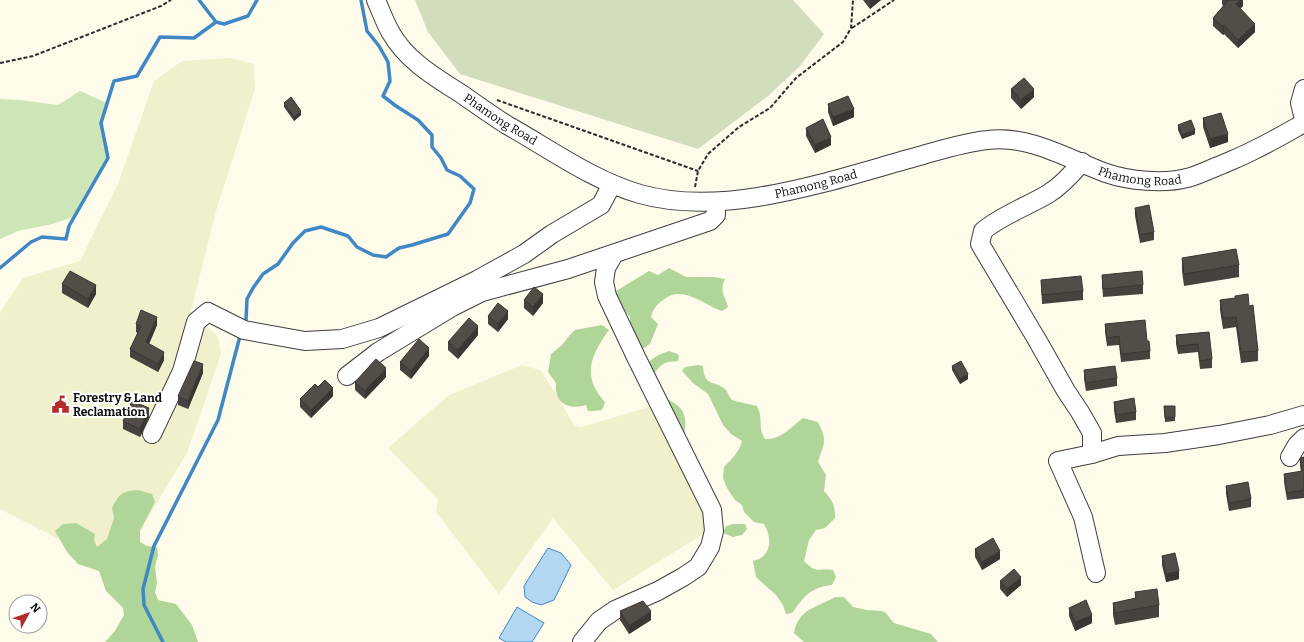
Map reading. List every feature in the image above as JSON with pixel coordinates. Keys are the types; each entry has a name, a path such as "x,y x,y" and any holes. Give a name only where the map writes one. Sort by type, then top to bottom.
{"street":[{"name":"Phamong Road","path":"376,0 391,34 407,55 430,73 498,119 584,170 612,184 641,194 668,199 716,202 766,196 807,187 945,149 988,140 1007,139 1028,143 1082,162 1107,174 1140,180 1165,181 1186,178 1255,150 1304,123"},
{"path":"1304,89 1300,103 1304,119"},
{"path":"1082,162 1069,178 1049,194 995,221 982,231 980,244 1092,433 1092,454"},
{"path":"152,434 182,371 196,322 208,312 244,330 305,341 342,339 379,328 477,280 524,254 552,234 601,205 612,184"},
{"path":"348,376 378,352 452,307 482,292 568,269 710,221 716,215 716,202"},
{"path":"582,642 599,621 615,610 658,590 698,567 710,547 714,531 712,510 685,453 636,359 607,296 604,282 606,268 614,254"},
{"path":"1096,573 1083,517 1058,460 1092,454 1118,446 1165,443 1219,435 1304,415"},
{"path":"1290,457 1297,445 1304,438"}],"path":[{"path":"0,63 33,56 161,6 171,0"},
{"path":"852,28 853,0"},
{"path":"693,201 698,171 708,154 739,127 770,108 796,78 843,42 852,28 894,0"},
{"path":"497,100 698,171"}],"green space":[{"path":"415,0 793,0 824,34 800,66 768,96 698,149 460,74 428,32"},
{"path":"230,58 254,64 255,89 216,211 191,311 218,337 221,354 187,453 124,557 111,566 0,509 0,313 23,278 80,261 118,184 154,81 182,61"},
{"path":"80,91 107,103 101,123 108,158 74,217 52,224 18,231 0,239 0,99 58,105"},
{"path":"669,268 686,277 714,277 725,279 723,283 723,293 728,307 722,311 693,297 678,294 670,296 657,305 654,309 651,317 658,324 650,344 641,350 630,330 630,317 615,300 616,291 649,271 658,275"},
{"path":"602,325 609,330 593,357 591,374 593,383 605,402 602,410 588,411 586,405 574,407 564,404 557,396 556,383 548,372 551,354 562,345 575,330"},
{"path":"669,351 678,354 678,361 663,364 657,369 653,376 643,369 654,358"},
{"path":"522,365 540,370 574,425 581,427 653,406 706,510 705,533 613,590 553,518 499,594 436,512 438,499 388,448 449,395"},
{"path":"698,365 703,366 705,377 710,382 725,389 732,400 757,406 760,415 761,430 765,439 771,439 781,435 803,418 818,422 823,434 824,442 818,462 826,475 824,491 833,503 835,518 825,528 816,530 809,540 804,561 811,568 817,570 833,570 836,577 832,585 818,588 808,594 792,613 786,614 783,605 776,595 756,577 753,561 764,556 769,547 769,536 764,524 754,522 744,512 742,505 735,500 727,488 723,478 724,467 737,452 742,441 731,434 723,425 708,394 693,383 682,371 685,367"},
{"path":"665,398 677,404 683,412 685,417 684,435"},
{"path":"138,490 152,494 155,502 140,531 140,542 147,546 157,547 158,555 155,567 157,583 155,592 158,600 176,604 192,625 198,642 105,642 115,631 124,615 123,608 106,591 99,571 78,564 67,552 55,531 63,524 76,523 95,534 94,540 97,547 107,539 114,518 112,508 119,496 128,491"},
{"path":"733,524 745,524 747,529 742,535 733,537 723,533 726,526"},
{"path":"835,597 844,597 853,607 885,612 894,623 931,634 938,642 804,642 794,633 800,618 809,610"}],"water":[{"path":"548,548 561,553 571,565 554,600 541,605 532,602 525,597 524,586"},
{"path":"517,607 544,623 532,642 506,642 499,638"}],"building":[{"path":"1227,0 1240,0 1236,4 1255,24 1238,40 1224,25 1223,27 1213,18 1228,1"},
{"path":"1024,78 1034,89 1021,100 1011,89"},
{"path":"848,96 854,109 833,117 828,104"},
{"path":"291,97 301,111 294,117 284,103"},
{"path":"1221,113 1228,134 1210,139 1203,118"},
{"path":"823,119 831,137 815,145 806,128"},
{"path":"1191,120 1195,130 1182,135 1178,125"},
{"path":"1149,205 1154,232 1140,235 1135,208"},
{"path":"1236,249 1239,265 1184,274 1182,258"},
{"path":"70,271 96,285 88,299 62,284"},
{"path":"1142,271 1143,285 1103,289 1102,275"},
{"path":"1081,276 1083,291 1042,295 1041,280"},
{"path":"534,287 543,294 533,307 524,300"},
{"path":"1248,294 1249,306 1253,305 1258,351 1241,352 1236,317 1223,318 1220,300"},
{"path":"498,303 508,311 498,324 488,316"},
{"path":"141,310 157,317 146,342 164,352 158,364 130,349 141,326 136,324"},
{"path":"469,318 478,326 458,350 448,342"},
{"path":"1145,320 1147,341 1149,341 1150,351 1121,354 1119,336 1107,338 1105,324"},
{"path":"1209,332 1212,359 1200,361 1198,344 1178,346 1176,335"},
{"path":"419,339 429,348 411,371 400,362"},
{"path":"376,359 386,368 365,391 355,382"},
{"path":"194,361 203,364 188,401 178,396"},
{"path":"961,361 968,374 960,379 952,366"},
{"path":"1115,366 1117,378 1086,383 1084,370"},
{"path":"325,380 333,388 311,410 300,399 315,384 318,387"},
{"path":"1134,398 1136,412 1116,415 1114,402"},
{"path":"132,401 149,408 140,429 123,421"},
{"path":"1164,406 1175,406 1175,417 1165,418"},
{"path":"1304,457 1304,490 1287,493 1284,474 1302,471 1300,458"},
{"path":"1248,482 1251,499 1229,503 1226,486"},
{"path":"993,538 1000,551 982,562 975,549"},
{"path":"1175,553 1179,571 1166,574 1162,556"},
{"path":"1014,569 1021,577 1007,589 1000,581"},
{"path":"1157,589 1159,605 1115,613 1113,603 1136,598 1135,592"},
{"path":"1086,600 1092,615 1075,622 1069,608"},
{"path":"643,601 651,611 629,626 620,611"}],"waterway":[{"path":"199,0 216,22"},
{"path":"0,268 31,242 42,237 66,239 69,226 108,158 101,123 114,81 137,76 160,37 194,38 216,22 224,24 248,16 257,0"},
{"path":"246,320 247,299 253,288 263,274 278,264 293,243 305,231 321,227 348,236 357,247 373,255 386,257 399,248 448,234 470,203 474,189 460,176 447,170 441,158 432,147 432,135 418,120 383,96 390,81 388,62 379,46 367,31 361,0"},
{"path":"163,642 144,605 143,589 154,546 218,420 240,336"}],"place":[{"name":"Forestry & Land Reclamation","path":"60,405"}]}
